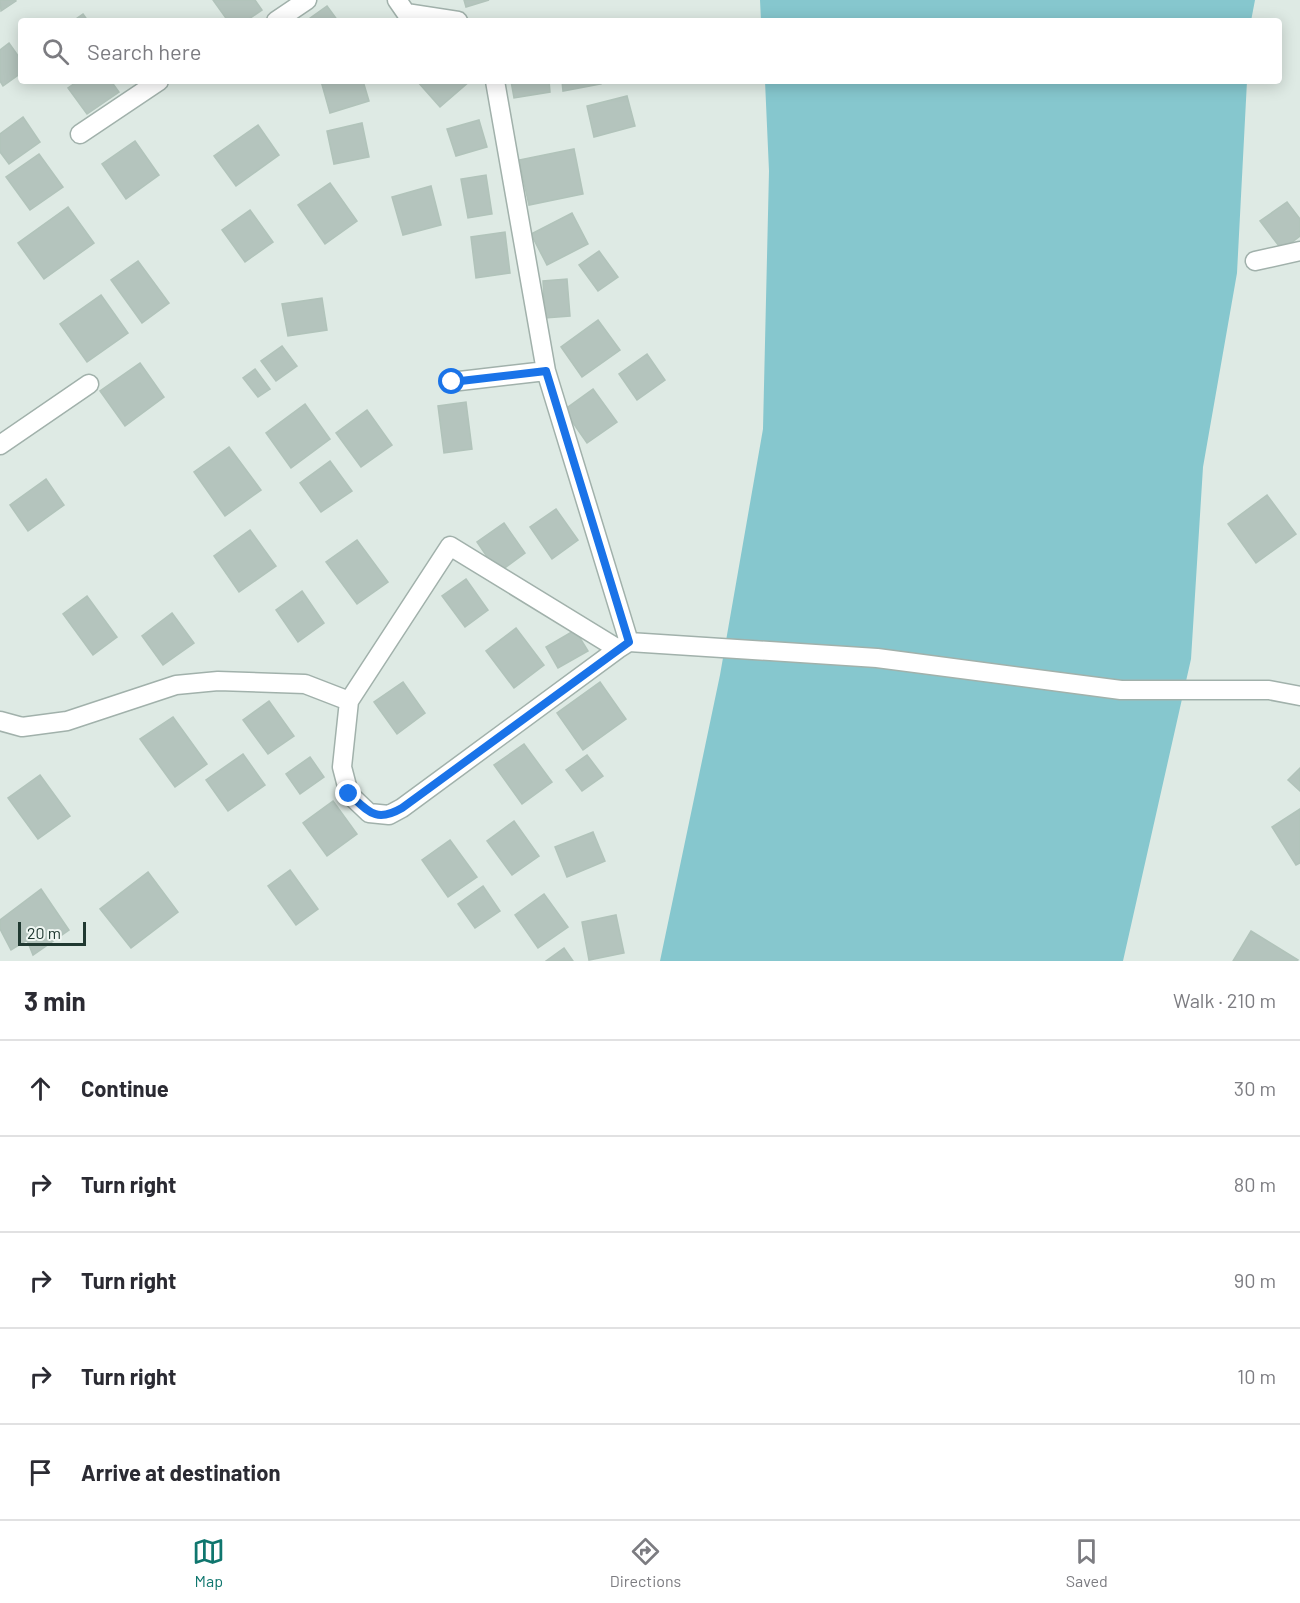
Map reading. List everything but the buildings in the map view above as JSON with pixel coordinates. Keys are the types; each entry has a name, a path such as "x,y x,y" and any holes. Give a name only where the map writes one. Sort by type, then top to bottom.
{"street":[{"path":"280,18 307,0"},
{"path":"397,0 406,13 438,18"},
{"path":"80,134 155,84"},
{"path":"496,84 546,371 624,646"},
{"path":"1255,261 1300,251"},
{"path":"452,382 546,371"},
{"path":"0,445 89,384"},
{"path":"624,646 402,808 389,815 369,813 349,794 342,767 349,701 450,546 624,646 877,658 1121,690 1269,690 1300,696"},
{"path":"0,721 22,727 67,721 176,686 218,681 305,684 349,701"}],"water":[{"path":"760,0 1255,0 1252,18 761,18"},
{"path":"765,84 1247,84 1237,273 1203,467 1191,659 1123,961 660,961 720,675 763,429 769,171"}],"route":[{"path":"349,794 369,813 389,815 402,808 629,642 546,371 452,382"}]}
